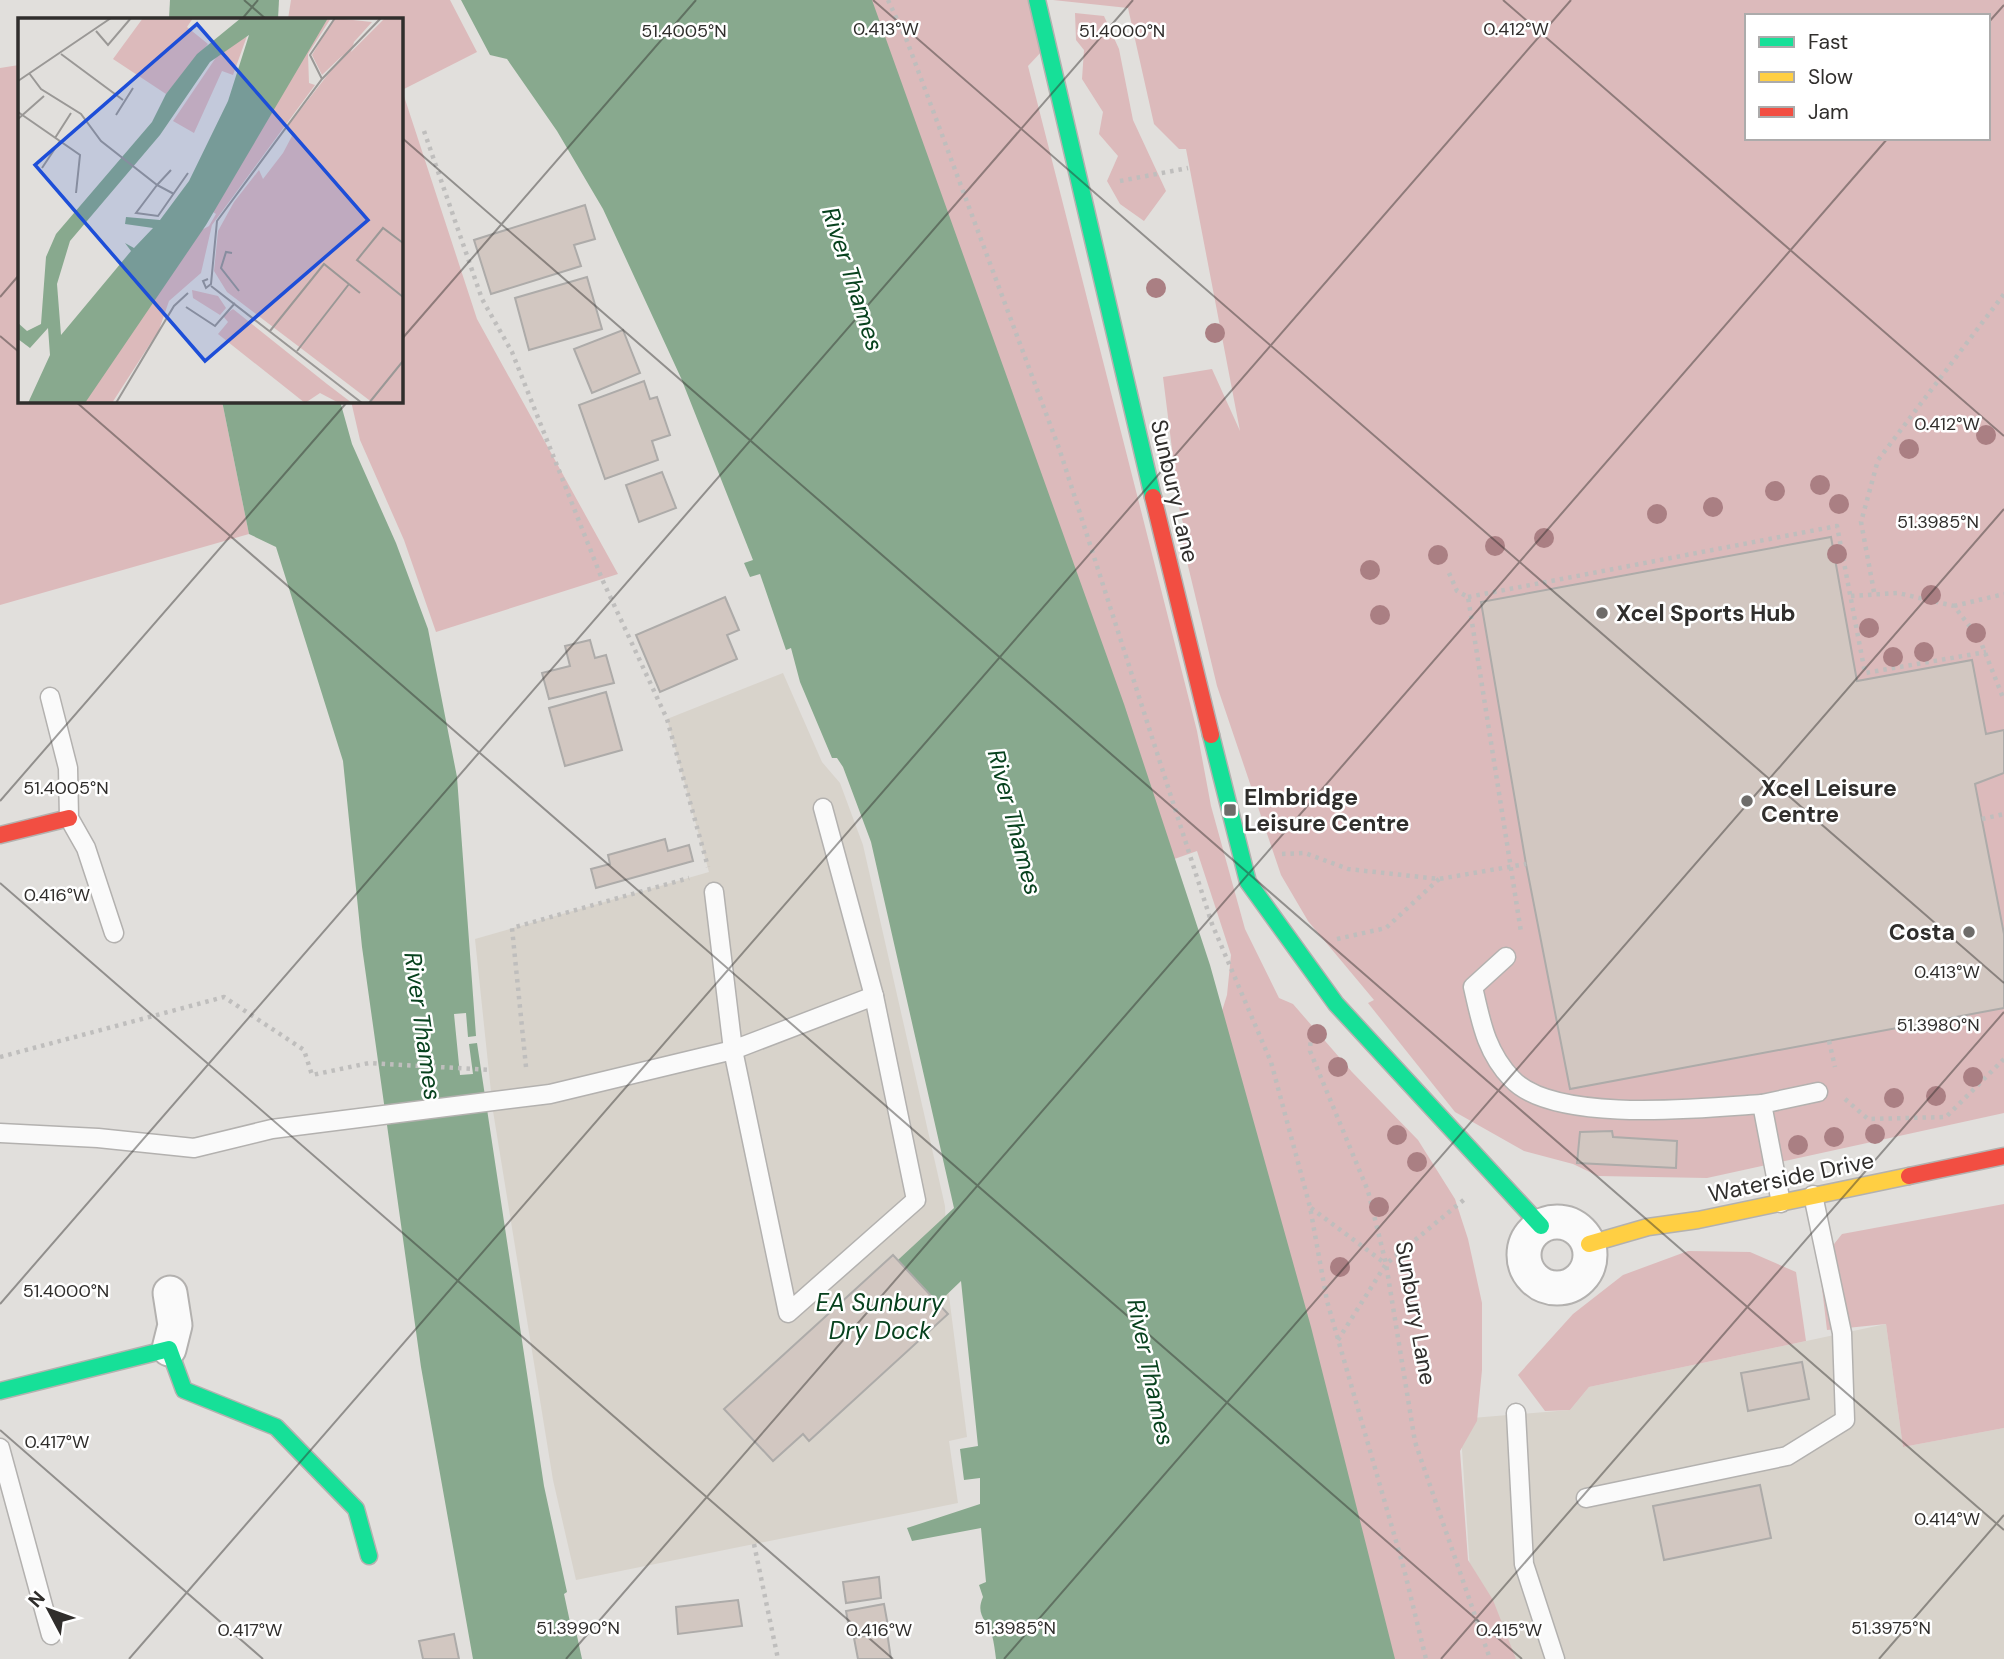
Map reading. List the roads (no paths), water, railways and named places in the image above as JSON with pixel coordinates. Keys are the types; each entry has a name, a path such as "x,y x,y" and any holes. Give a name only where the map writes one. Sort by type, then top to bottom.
{"street":[{"name":"Sunbury Lane","path":"1037,0 1171,575 1248,882 1336,1004 1500,1178 1541,1226"},
{"path":"0,835 69,818"},
{"name":"Waterside Drive","path":"1588,1244 1648,1227 1781,1203 2004,1156"},
{"path":"1563,1222 1574,1227 1588,1244 1589,1264 1576,1283 1554,1289 1540,1285 1525,1267 1523,1255 1530,1234 1541,1226 1563,1222"},
{"path":"170,1293 175,1325 169,1349 184,1390 275,1427 356,1509 369,1556"},
{"path":"0,1391 169,1349"}],"lane":[{"path":"50,697 68,768 69,818 86,848 114,933"},
{"path":"714,892 733,1050 788,1313 916,1200 874,996 823,808"},
{"path":"1506,957 1473,987 1485,1040 1514,1082 1536,1096 1577,1105 1666,1111 1762,1104 1818,1092"},
{"path":"0,1133 98,1138 194,1148 272,1129 550,1094 733,1050 874,996"},
{"path":"1762,1104 1781,1203"},
{"path":"1586,1498 1787,1456 1845,1420 1842,1333 1813,1195"},
{"path":"1516,1413 1524,1564 1555,1659"},
{"path":"0,1448 51,1635"}],"water":[{"path":"170,0 279,0 278,18 169,18"},
{"path":"461,0 872,0 1124,704 1210,965 1311,1327 1395,1659 996,1659 992,1635 980,1608 983,1597 979,1585 986,1582 981,1528 912,1541 907,1528 980,1504 980,1478 964,1480 960,1449 978,1446 961,1281 938,1303 760,1388 954,1208 871,842 843,767 837,758 832,758 800,682 791,648 786,650 760,574 750,577 744,563 753,560 681,378 603,209 557,131 507,59 490,55"},
{"name":"River Thames","path":"222,402 340,402 352,444 396,543 428,629 457,777 476,1036 468,1037 466,1013 454,1014 460,1075 473,1074 469,1044 477,1043 544,1486 567,1592 564,1594 570,1622 574,1622 582,1659 473,1659 421,1367 362,947 343,761 276,547 249,534"}],"place":[{"name":"Xcel Sports Hub","path":"1602,613"},
{"name":"Xcel Leisure Centre","path":"1747,801"},
{"name":"Elmbridge Leisure Centre","path":"1230,810"},
{"name":"Costa","path":"1969,932"}],"water label":[{"name":"EA Sunbury Dry Dock","path":"880,1316"}]}
